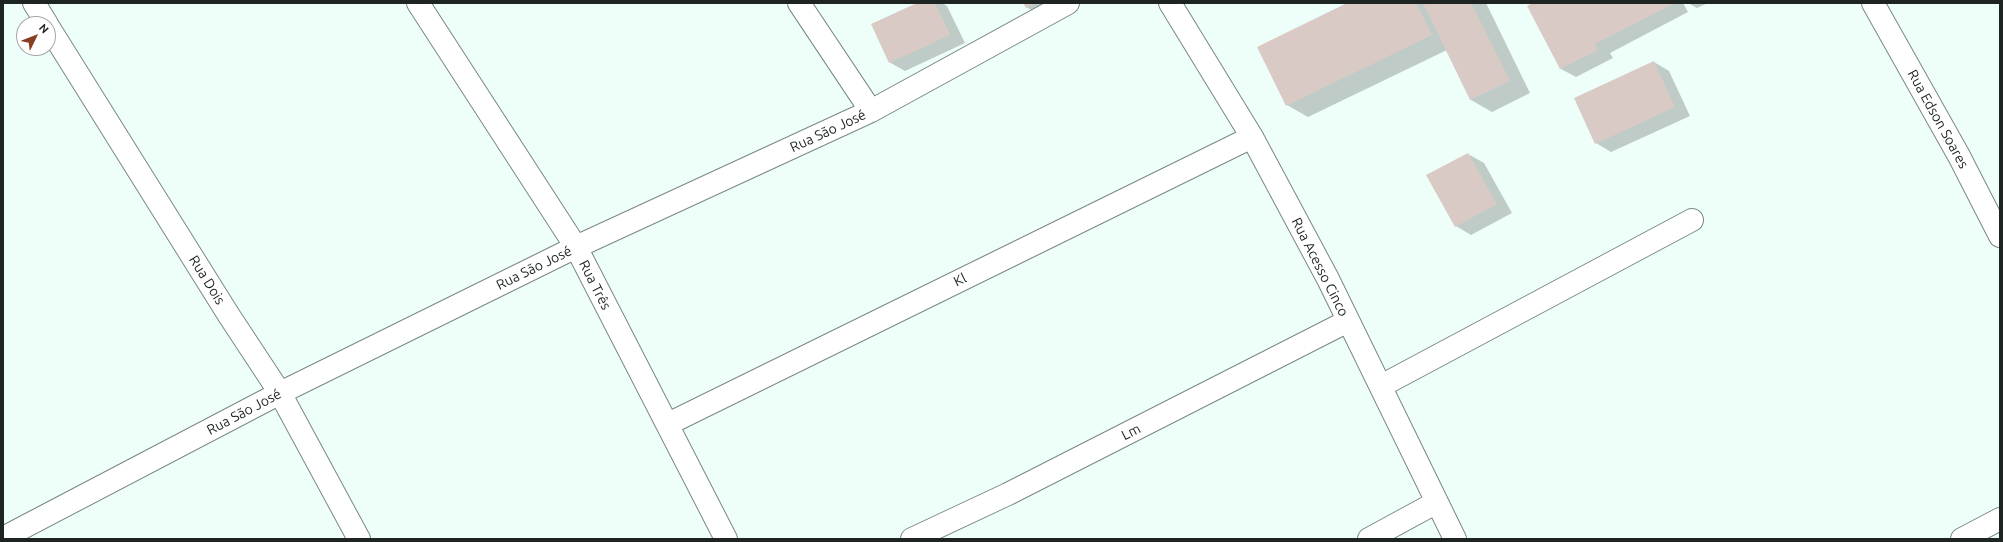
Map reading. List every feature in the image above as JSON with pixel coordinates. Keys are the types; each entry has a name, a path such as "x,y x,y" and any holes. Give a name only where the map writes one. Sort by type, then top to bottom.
{"street":[{"name":"Rua Dois","path":"34,3 42,16"},
{"name":"Rua Três","path":"418,3 576,247 726,539"},
{"path":"799,3 871,111"},
{"name":"Rua São José","path":"3,538 280,393 576,247 871,111 1068,3"},
{"name":"Rua Acesso Cinco","path":"1170,3 1252,137 1328,279 1455,539"},
{"name":"Rua Edson Soares","path":"1873,3 1959,156 1994,210 2000,236"},
{"name":"Rua Dois","path":"56,39 228,314 280,393 358,539"},
{"name":"Kl","path":"668,424 1252,137"},
{"path":"1380,386 1692,220"},
{"name":"Lm","path":"912,539 1008,494 1348,321"},
{"path":"1369,539 1437,502"},
{"path":"1962,539 2000,519"}],"building":[{"path":"917,3 935,3 950,35 889,63 871,24"},
{"path":"1023,3 1035,3 1026,8"},
{"path":"1347,3 1416,3 1432,35 1286,106 1257,47"},
{"path":"1423,3 1471,3 1510,81 1470,100"},
{"path":"1532,3 1675,3 1595,44 1598,50 1560,69 1527,6"},
{"path":"1654,61 1675,107 1595,144 1574,98"},
{"path":"1468,153 1497,204 1455,227 1426,175"}]}
